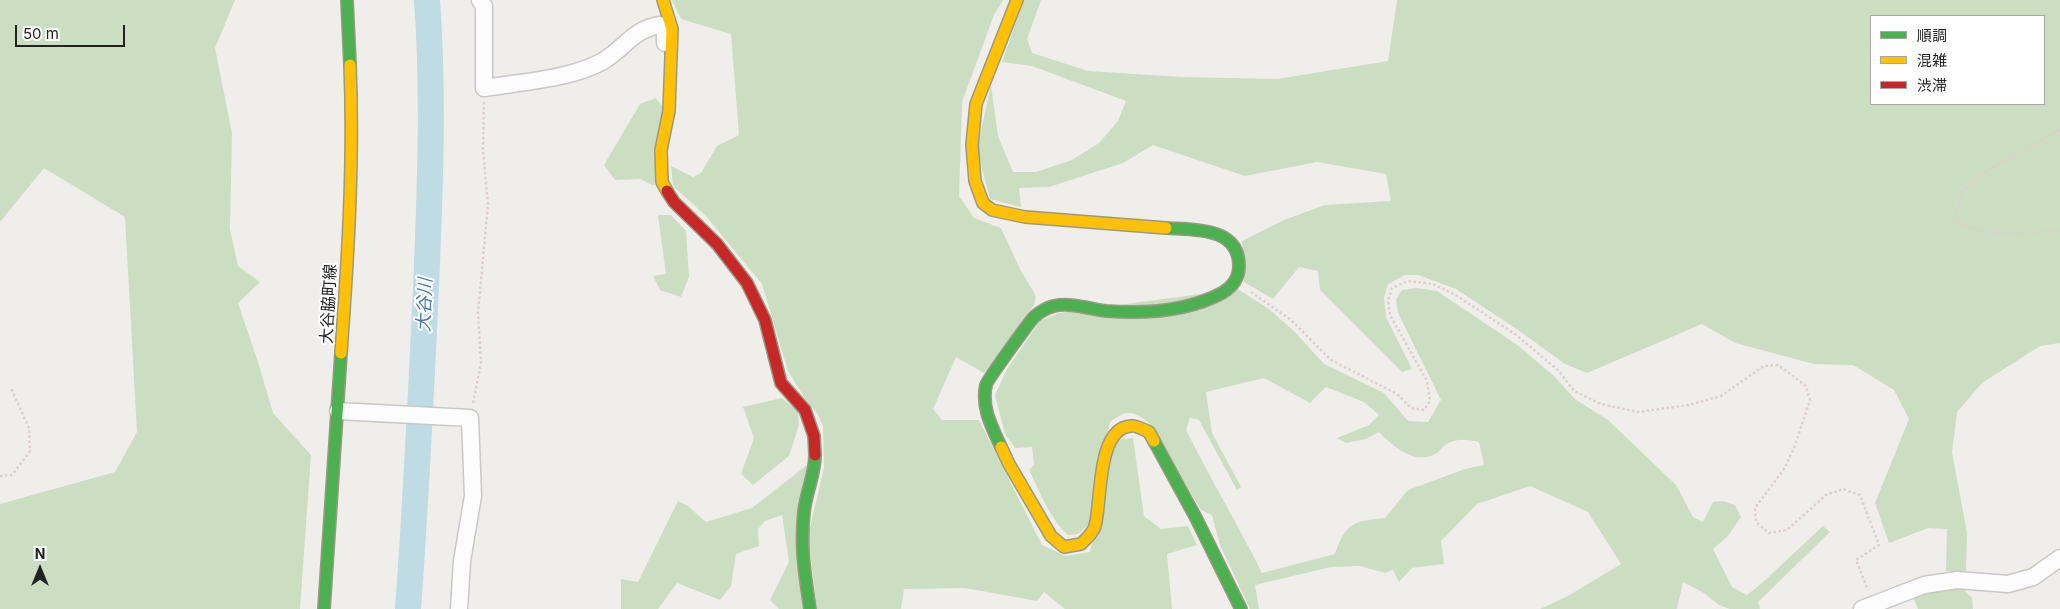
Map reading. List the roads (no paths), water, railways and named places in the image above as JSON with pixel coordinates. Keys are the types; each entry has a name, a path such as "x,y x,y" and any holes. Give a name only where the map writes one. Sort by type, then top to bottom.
{"street":[{"name":"大谷脇町線","path":"324,609 349,238 352,124 347,0"},
{"path":"480,0 484,6 484,88 574,73 604,61 630,38 650,27 660,25 665,31 665,53 672,63"},
{"path":"663,0 672,29 672,63 670,111 661,150 662,182 674,202 717,244 746,282 765,320 781,383 805,410 814,436 814,466 804,510 801,548 810,609"},
{"path":"1017,0 976,104 972,145 975,181 983,202 992,210 1025,217 1212,231 1229,241 1239,253 1239,272 1235,284 1222,293 1188,305 1156,311 1107,311 1074,306 1053,306 1035,316 986,384 984,396 985,410 1009,464 1051,536 1064,547 1081,544 1094,528 1100,480 1111,436 1124,425 1138,425 1149,432 1196,518 1241,609"},
{"path":"338,411 470,418 473,496 462,561 460,609"},
{"path":"1868,607 1924,585 1956,580 2008,584 2033,577 2060,558"}],"waterway":[{"name":"大谷川","path":"408,609 429,216 431,108 427,0"}]}
